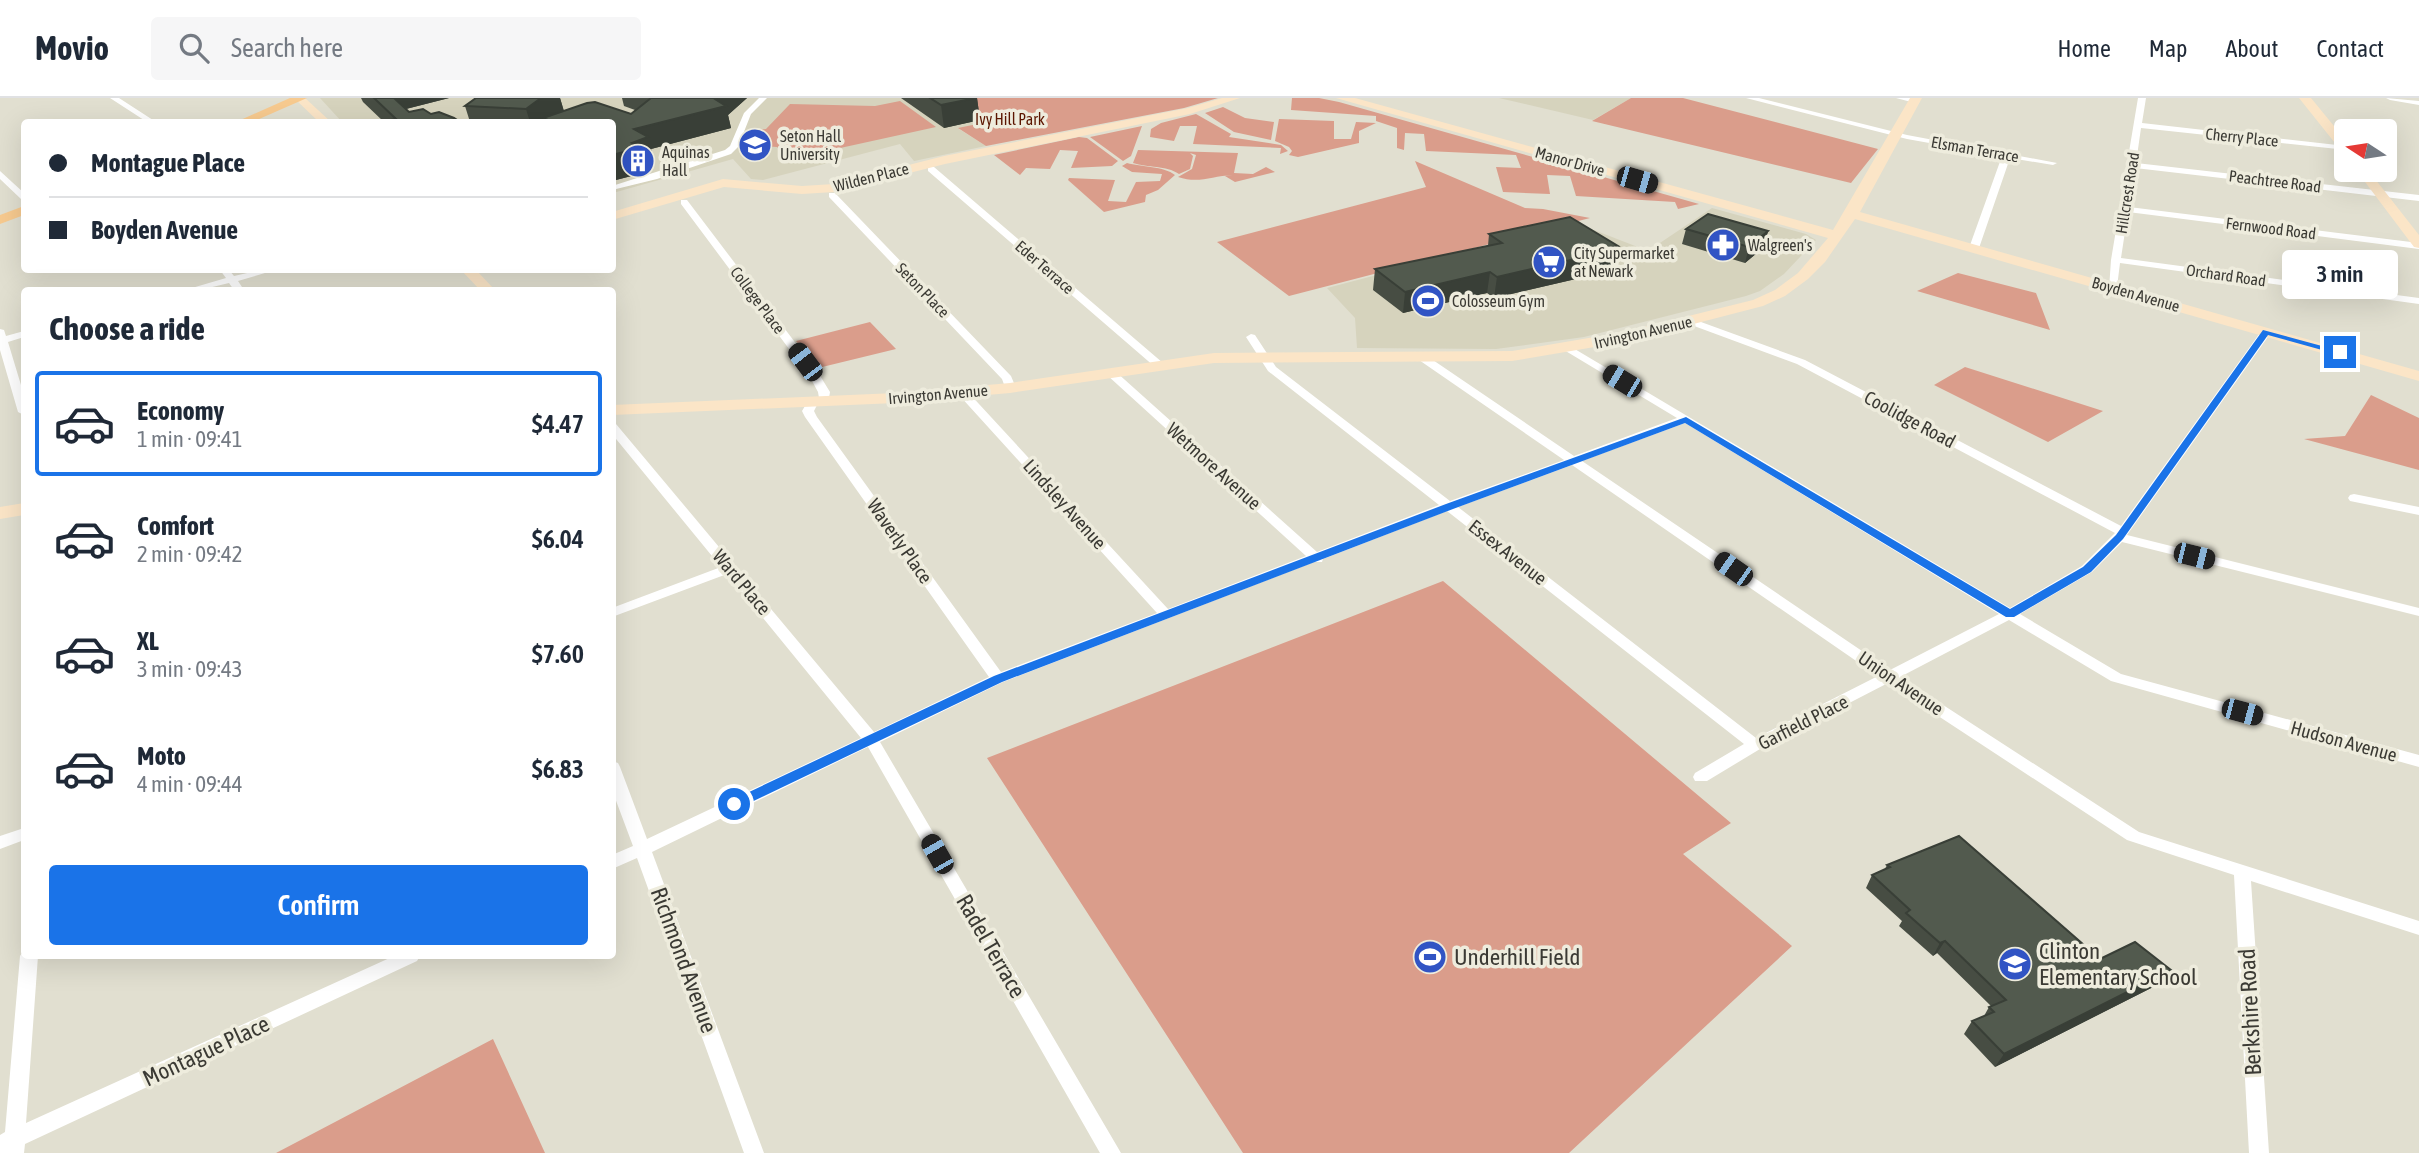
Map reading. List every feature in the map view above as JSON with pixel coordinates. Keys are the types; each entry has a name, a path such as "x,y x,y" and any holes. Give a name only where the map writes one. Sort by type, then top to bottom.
{"main road":[{"path":"249,119 299,98"},
{"path":"0,220 21,211"}],"street":[{"path":"114,98 147,119"},
{"path":"299,98 322,119"},
{"path":"616,187 728,152 734,147 748,113 762,98"},
{"name":"Wilden Place","path":"616,215 723,183 819,190 924,164 1190,111 1234,98"},
{"name":"Manor Drive","path":"1342,98 1838,236"},
{"name":"Elsman Terrace","path":"1750,98 1897,135 2053,163"},
{"path":"1899,98 1916,100"},
{"name":"Hillcrest Road","path":"2112,287 2142,98"},
{"path":"2305,98 2334,134"},
{"path":"2390,98 2419,103"},
{"name":"Irvington Avenue","path":"616,410 963,393 1214,358 1491,357 1568,348 1690,321 1758,303 1780,293 1812,267 1852,214 1916,100"},
{"name":"Cherry Place","path":"2138,125 2334,148"},
{"path":"1974,248 2007,155"},
{"name":"Peachtree Road","path":"2131,164 2419,198"},
{"name":"Eder Terrace","path":"931,169 1158,365"},
{"path":"0,174 21,194"},
{"path":"2371,182 2419,245"},
{"name":"Seton Place","path":"832,195 1007,379 1010,388"},
{"name":"College Place","path":"684,202 815,376 824,392 818,402"},
{"name":"Fernwood Road","path":"2124,209 2419,245"},
{"name":"Boyden Avenue","path":"1852,214 2419,376"},
{"name":"Orchard Road","path":"2116,260 2419,301"},
{"path":"227,273 237,287"},
{"path":"201,287 257,273"},
{"path":"471,273 485,287"},
{"name":"Coolidge Road","path":"1690,321 1801,362 2121,534 2419,612"},
{"name":"Garfield Place","path":"1701,777 1755,745 2010,614 2087,569 2121,534 2266,332"},
{"path":"21,334 1,336 21,402"},
{"path":"1251,337 1262,358"},
{"name":"Hudson Avenue","path":"1568,348 2116,677 2419,761"},
{"name":"Essex Avenue","path":"1262,358 1272,369 1755,745"},
{"name":"Union Avenue","path":"1423,358 1890,677 2133,836 2419,928"},
{"name":"Wetmore Avenue","path":"1111,373 1317,559"},
{"name":"Lindsley Avenue","path":"963,393 1167,616"},
{"name":"Waverly Place","path":"818,402 808,411 811,417 998,679"},
{"path":"616,861 998,679 1317,559 1449,506 1686,419"},
{"name":"Ward Place","path":"616,431 871,739"},
{"path":"2354,498 2419,510"},
{"path":"0,513 21,510"},
{"path":"616,612 730,568"},
{"name":"Radel Terrace","path":"871,739 1111,1153"},
{"name":"Richmond Avenue","path":"616,777 754,1153"},
{"path":"0,843 21,835"},
{"name":"Berkshire Road","path":"2242,871 2259,1153"},
{"path":"10,1146 29,959"},
{"name":"Montague Place","path":"10,1146 405,959"}],"shaded area":[{"name":"Seton Hall University","path":"320,98 956,98 987,122 959,129 986,146 914,161 900,144 763,180 751,179 733,159 616,192 616,119 339,119"},
{"path":"1499,98 1631,98 1593,120"},
{"path":"1712,208 1806,234 1816,240 1784,274 1760,291 1746,296 1584,337 1496,349 1357,348 1355,318 1327,288 1576,223 1648,251"}],"green space":[{"name":"Ivy Hill Park","path":"956,98 1218,98 1184,108 986,146 958,128 987,122"},
{"path":"1292,98 1319,98 1339,102 1699,204 1678,209 1675,202 1576,196 1570,176 1547,175 1550,194 1503,192 1496,167 1521,168 1516,155 1426,151 1424,134 1405,133 1404,150 1397,148 1397,128 1376,121 1376,116 1291,110"},
{"path":"1631,98 1683,98 1878,149 1851,183 1592,121"},
{"path":"900,101 936,127 790,159 777,147 749,145 761,133 758,130 766,129 790,104 875,106"},
{"path":"1223,107 1245,118 1274,122 1271,140 1234,132 1205,113"},
{"path":"1196,114 1231,134 1229,137 1281,145 1288,151 1280,154 1281,148 1193,144 1197,126 1180,126 1174,141 1150,137 1151,129 1161,123"},
{"path":"1279,119 1334,121 1334,139 1351,139 1356,122 1376,123 1359,131 1359,143 1298,157 1289,155 1292,151 1289,147 1275,141"},
{"path":"1142,126 1131,156 1123,161 1090,137"},
{"path":"1079,137 1087,138 1118,161 1112,166 1071,168 1078,151 1060,150 1050,169 1026,168 1020,175 994,155"},
{"path":"1138,150 1238,153 1234,173 1253,174 1266,167 1275,172 1235,182 1225,176 1199,180 1178,177 1192,169 1196,155 1190,153 1193,156 1190,169 1179,174 1168,169 1133,163"},
{"path":"1415,161 1525,208 1590,218 1289,296 1217,242 1426,187"},
{"path":"1127,163 1159,168 1175,175 1158,190 1146,195 1145,202 1104,212 1068,180 1115,180 1108,201 1126,202 1136,182 1160,181 1162,174 1132,172 1122,166"},
{"path":"1958,273 2036,293 2050,330 1917,291"},
{"path":"870,322 896,349 818,368 796,341"},
{"path":"1965,367 2103,411 2048,442 1934,385"},
{"path":"2371,395 2419,418 2419,470 2304,439 2345,436"},
{"path":"1443,581 1731,823 1683,854 1792,946 1569,1153 1243,1153 987,758"},
{"path":"493,1039 545,1153 276,1153"}],"building":[{"path":"374,98 394,98 409,112 423,109 431,114 439,112 456,119 396,119"},
{"path":"476,98 541,98 526,109 465,106"},
{"path":"651,98 716,98 726,106 634,129 648,137 632,143 639,147 636,149 616,154 616,119 543,118 595,102 631,114"},
{"path":"930,98 976,98 941,105"},
{"path":"1708,214 1768,231 1749,247 1686,229"},
{"path":"1570,217 1618,246 1593,251 1597,254 1497,277 1490,272 1405,292 1375,269 1502,243 1489,234"},
{"name":"Clinton Elementary School","path":"1959,836 2100,959 2135,942 2171,970 2004,1054 1972,1021 1994,1012 1989,1007 2006,1000 1945,941 1940,943 1906,913 1910,910 1872,875 1890,867 1887,865"}],"place":[{"name":"Seton Hall University","path":"755,145"},
{"name":"Aquinas Hall","path":"638,161"},
{"name":"Walgreen's","path":"1723,245"},
{"name":"City Supermarket at Newark","path":"1549,262"},
{"name":"Colosseum Gym","path":"1428,301"},
{"name":"Underhill Field","path":"1430,957"},
{"name":"Clinton Elementary School","path":"2015,964"}],"route":[{"path":"734,804 998,679 1317,559 1449,506 1686,419 2010,614 2087,569 2119,537 2266,332 2340,352"}]}
